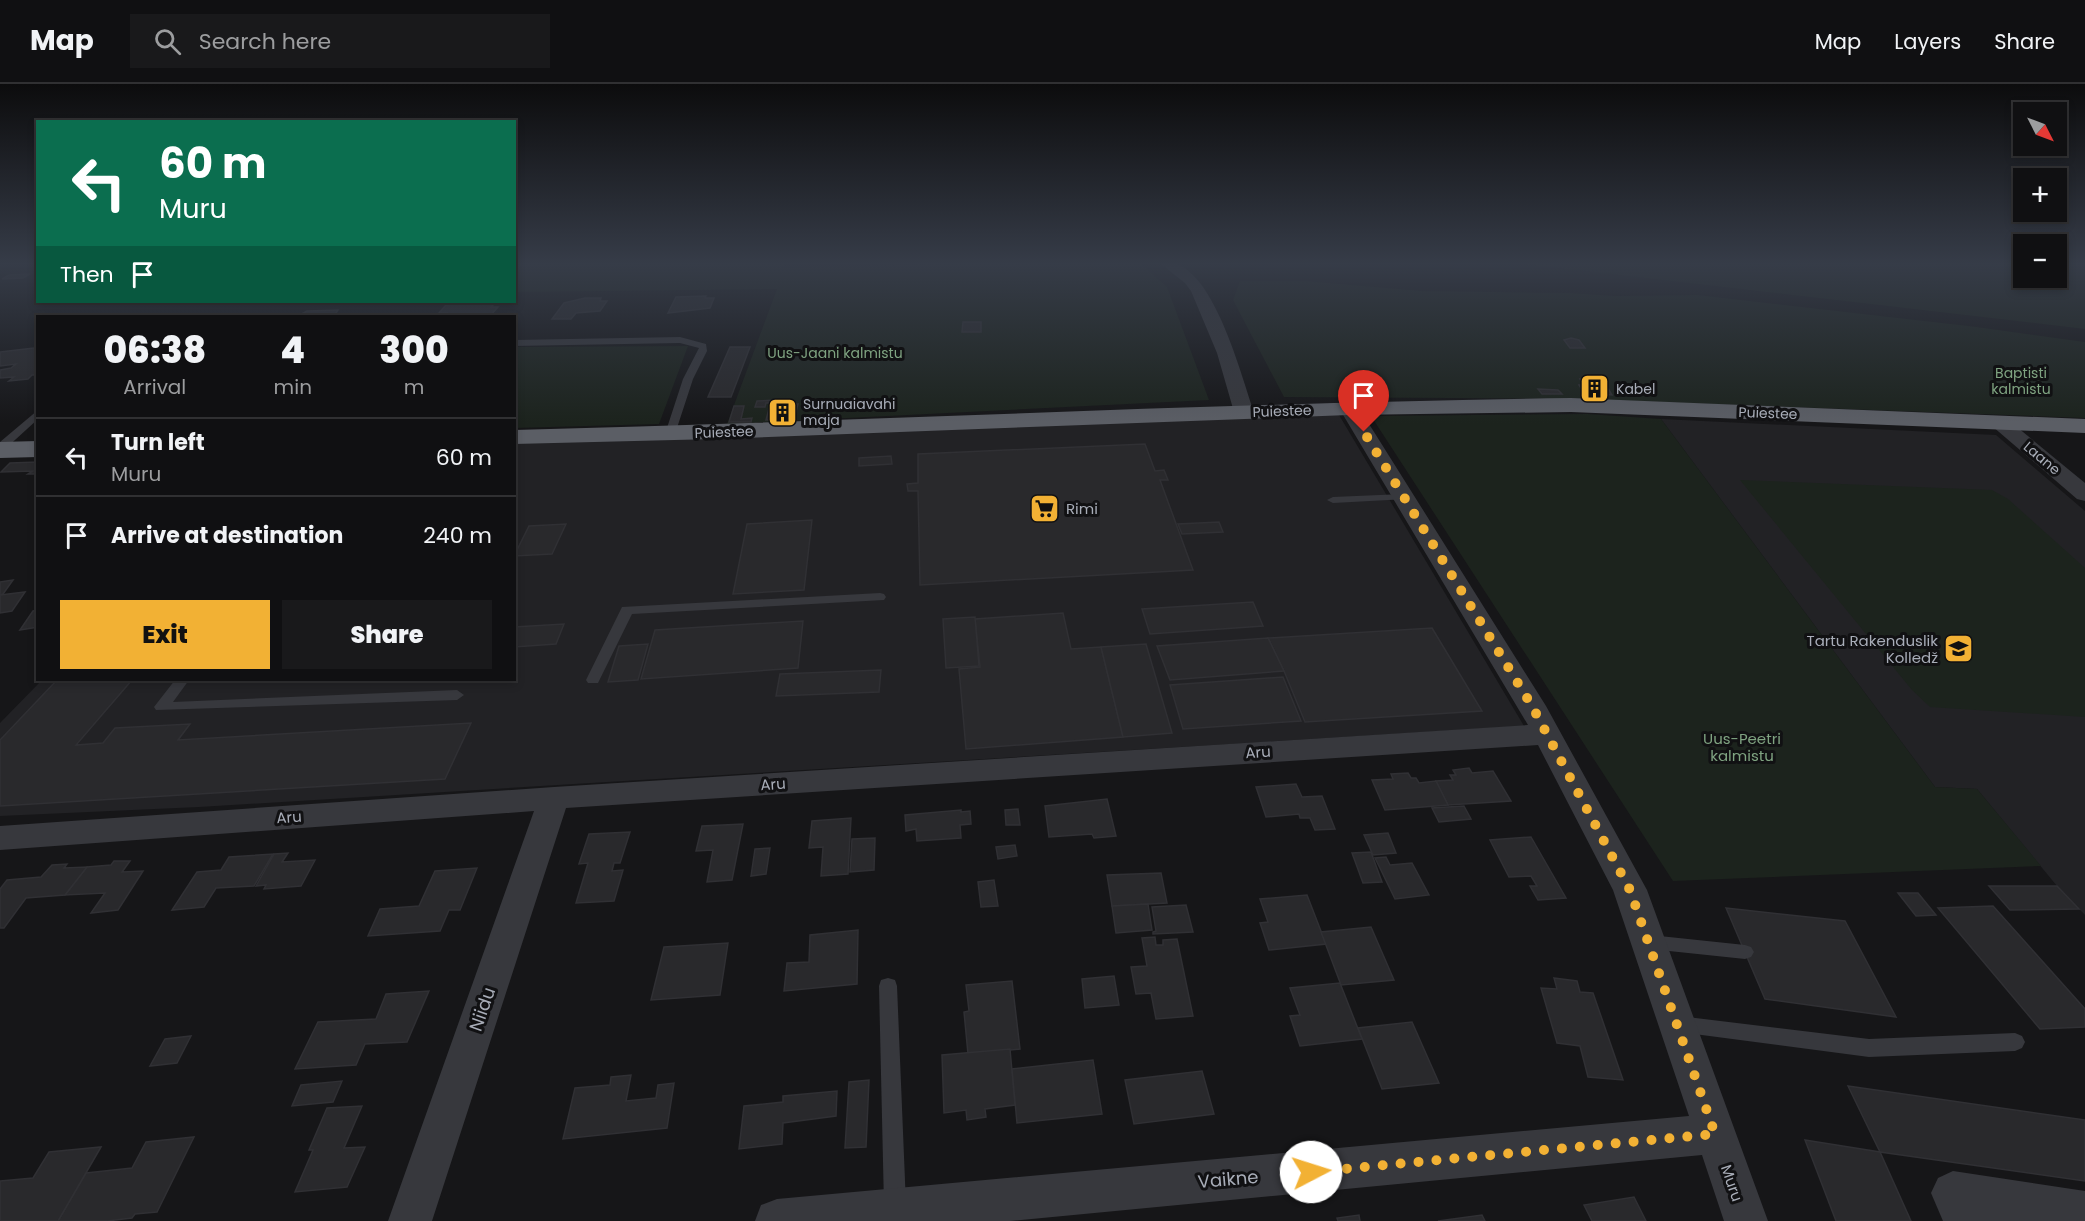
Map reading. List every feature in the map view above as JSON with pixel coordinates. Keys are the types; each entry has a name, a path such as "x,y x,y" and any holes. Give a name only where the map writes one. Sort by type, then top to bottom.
{"highway":[{"name":"Puiestee","path":"516,437 670,434 1349,408 1571,405 2085,426"},
{"path":"0,449 36,449"}],"street":[{"path":"1211,317 1226,352 1244,412"},
{"name":"Muru","path":"1349,408 1547,734 1630,890 1746,1221"},
{"name":"Laane","path":"1999,422 2085,494"},
{"name":"Aru","path":"0,838 554,798 1547,734"},
{"name":"Niidu","path":"410,1221 554,798"},
{"name":"Vaikne","path":"777,1221 1715,1134"},
{"path":"1966,1221 1953,1193 2085,1213"}],"lane":[{"path":"516,343 680,340 703,346 703,351 688,379 670,434"},
{"path":"0,449 36,415"},
{"path":"1333,500 1403,497"},
{"path":"592,680 627,610 880,597"},
{"path":"181,681 161,707 457,695"},
{"path":"1648,942 1744,952"},
{"path":"888,986 895,1210"},
{"path":"1677,1024 1869,1048 2015,1042"}],"shaded area":[{"path":"1339,415 1524,726 199,807 0,816 0,723 41,681 516,681 516,441"},
{"name":"Tartu Rakenduslik Kolledž","path":"1661,419 1996,435 2085,511 2085,915 2057,886 1977,789 1935,787"}],"green space":[{"name":"Uus-Jaani kalmistu","path":"767,317 1178,317 1209,400 727,424"},
{"name":"Baptisti kalmistu","path":"1242,317 1890,317 2085,342 2085,418 1583,399 1284,397"},
{"path":"1982,317 2085,317 2085,329"},
{"path":"688,346 659,424 516,428 516,347"},
{"name":"Uus-Peetri kalmistu","path":"1587,414 1661,419 1935,787 1977,789 2041,866 1673,881 1371,416"},
{"path":"1740,480 1992,490 2008,499 2085,568 2085,717 1930,707 1912,690"}],"building":[{"path":"553,317 573,317 571,319 552,319"},
{"path":"963,322 981,322 981,332 962,332"},
{"path":"1571,338 1579,340 1585,348 1570,348 1564,340"},
{"path":"36,347 36,375 28,379 9,381 14,377 0,378 0,370 11,368 16,364 0,366 0,352"},
{"path":"730,347 750,347 731,397 708,397"},
{"name":"Kabel","path":"1580,379 1604,382 1612,395 1584,393 1579,385 1584,385"},
{"path":"1538,389 1558,390 1562,394 1542,394"},
{"path":"776,400 776,403 766,403 765,407 755,407 757,401"},
{"name":"Surnuaiavahi maja","path":"798,404 794,419 766,420 770,405"},
{"path":"734,406 744,406 741,419 752,418 751,422 729,422"},
{"path":"1145,444 1155,471 1164,470 1168,480 1160,480 1193,570 920,585 918,491 908,491 907,484 918,483 918,454"},
{"path":"891,456 892,464 859,466 859,458"},
{"path":"36,462 36,474 28,474 33,471 1,472 10,463"},
{"path":"812,520 804,590 733,594 747,524"},
{"path":"1219,522 1223,532 1182,534 1178,524"},
{"path":"566,524 552,554 516,556 529,526"},
{"path":"13,580 3,594 0,595 0,582"},
{"path":"25,592 12,611 0,613 0,595"},
{"path":"1253,602 1263,626 1150,634 1142,609"},
{"path":"36,610 36,627 20,630 33,611"},
{"path":"1063,613 1071,649 1101,647 1123,737 966,749 959,669 980,667 975,619"},
{"path":"975,617 979,666 946,668 943,619"},
{"path":"803,621 798,668 641,679 655,630"},
{"path":"564,624 556,644 516,647 516,627"},
{"path":"1432,628 1482,711 1305,722 1268,638"},
{"path":"1268,638 1284,671 1170,680 1157,646"},
{"path":"648,644 638,680 608,682 619,646"},
{"path":"1146,644 1172,733 1123,737 1101,647"},
{"path":"881,670 879,692 776,696 780,674"},
{"path":"1283,677 1301,721 1183,729 1170,685"},
{"path":"56,681 131,681 76,745 103,743 115,728 190,724 178,740 471,723 445,779 0,806 0,740"},
{"path":"1469,768 1472,773 1493,771 1511,801 1448,805 1436,781 1453,780 1450,775 1456,775 1453,770"},
{"path":"1408,773 1419,783 1436,781 1448,805 1385,810 1372,780 1393,779 1391,774"},
{"path":"1296,784 1302,797 1322,796 1335,829 1315,830 1310,818 1300,818 1299,814 1266,817 1256,787"},
{"path":"1107,799 1116,836 1094,838 1092,834 1049,837 1045,806"},
{"path":"1464,806 1471,819 1439,822 1432,808"},
{"path":"1018,809 1020,825 1006,825 1005,810"},
{"path":"961,810 961,812 970,811 971,824 960,825 961,838 917,841 916,829 906,831 905,815"},
{"path":"851,818 848,874 821,876 823,847 809,848 812,821"},
{"path":"743,824 732,880 707,882 713,850 696,851 702,826"},
{"path":"630,832 620,863 614,863 612,871 623,870 614,901 576,903 588,863 579,864 589,834"},
{"path":"1388,833 1396,853 1373,855 1364,835"},
{"path":"1531,837 1566,898 1538,900 1530,886 1537,886 1531,876 1509,877 1490,840"},
{"path":"875,838 874,870 850,872 852,839"},
{"path":"1015,845 1017,856 998,859 996,847"},
{"path":"770,848 766,874 751,876 755,849"},
{"path":"1371,852 1382,882 1363,883 1352,853"},
{"path":"288,853 282,862 315,860 301,886 264,889 266,885 256,886 274,854"},
{"path":"273,854 254,886 216,888 204,907 172,910 197,872 221,870 229,857"},
{"path":"1386,857 1390,865 1412,863 1429,895 1395,899 1375,858"},
{"path":"114,861 130,861 122,872 143,871 118,910 91,913 105,893 65,895 87,867 111,865"},
{"path":"67,864 64,868 87,867 65,895 26,898 4,928 0,928 0,889 7,880 41,877 52,865"},
{"path":"477,868 460,910 449,910 440,931 368,936 380,909 419,906 435,871"},
{"path":"1161,873 1167,903 1112,906 1107,875"},
{"path":"994,880 998,906 981,907 978,882"},
{"path":"1989,886 2057,886 2079,909 2010,910"},
{"path":"1898,893 1918,893 1936,915 1916,916"},
{"path":"1307,895 1326,944 1269,950 1260,923 1268,922 1260,899"},
{"path":"1148,904 1152,930 1116,933 1112,906"},
{"path":"1186,905 1193,932 1153,934 1156,931 1152,907"},
{"path":"1993,906 2085,1009 2085,1027 2040,1029 1938,908"},
{"path":"1726,908 1845,921 1896,1017 1765,999"},
{"path":"1371,927 1394,980 1341,985 1321,932"},
{"path":"858,930 857,984 784,991 787,963 809,962 810,935"},
{"path":"1155,937 1156,945 1163,945 1163,940 1177,939 1193,1016 1156,1019 1151,993 1136,994 1131,967 1147,966 1142,938"},
{"path":"728,943 720,995 651,1000 664,947"},
{"path":"1114,976 1119,1005 1085,1008 1082,979"},
{"path":"1554,978 1577,981 1580,992 1593,993 1623,1080 1588,1077 1580,1046 1557,1043 1541,988 1557,989"},
{"path":"1012,981 1020,1049 968,1054 964,1012 969,1011 966,985"},
{"path":"1340,983 1362,1039 1300,1046 1290,1016 1300,1015 1290,988"},
{"path":"429,991 407,1042 365,1044 356,1065 295,1069 318,1022 376,1019 386,994"},
{"path":"1412,1022 1439,1083 1382,1089 1358,1028"},
{"path":"191,1036 177,1063 150,1066 165,1039"},
{"path":"1010,1049 1015,1105 985,1109 986,1117 967,1120 966,1110 944,1113 942,1055"},
{"path":"1093,1060 1102,1114 1017,1123 1012,1069"},
{"path":"1202,1071 1214,1114 1134,1124 1125,1080"},
{"path":"631,1075 626,1101 656,1098 658,1085 674,1083 667,1128 563,1139 575,1088 610,1085 611,1077"},
{"path":"869,1080 866,1147 845,1148 849,1082"},
{"path":"342,1081 333,1102 292,1106 301,1085"},
{"path":"1848,1086 2085,1120 2085,1181 1880,1152"},
{"path":"837,1091 836,1116 783,1123 782,1144 739,1149 744,1106 783,1102 783,1096"},
{"path":"362,1106 344,1148 365,1147 347,1187 295,1192 313,1150 309,1150 327,1108"},
{"path":"194,1137 157,1212 135,1214 132,1218 107,1221 58,1221 86,1173 132,1168 146,1142"},
{"path":"1805,1140 1880,1152 1911,1221 1836,1221"},
{"path":"101,1147 58,1221 0,1221 0,1181 33,1178 49,1152"},
{"path":"1634,1197 1646,1221 1592,1221 1584,1205"},
{"path":"1359,1215 1360,1221 1338,1221 1337,1218"},
{"path":"1482,1215 1485,1221 1438,1221"}],"place":[{"name":"Kabel","path":"1595,389"},
{"name":"Surnuaiavahi maja","path":"782,412"},
{"name":"Rimi","path":"1045,508"},
{"name":"Tartu Rakenduslik Kolledž","path":"1959,649"}],"route":[{"path":"1311,1172 1715,1134 1630,890 1532,706 1364,432"}]}
